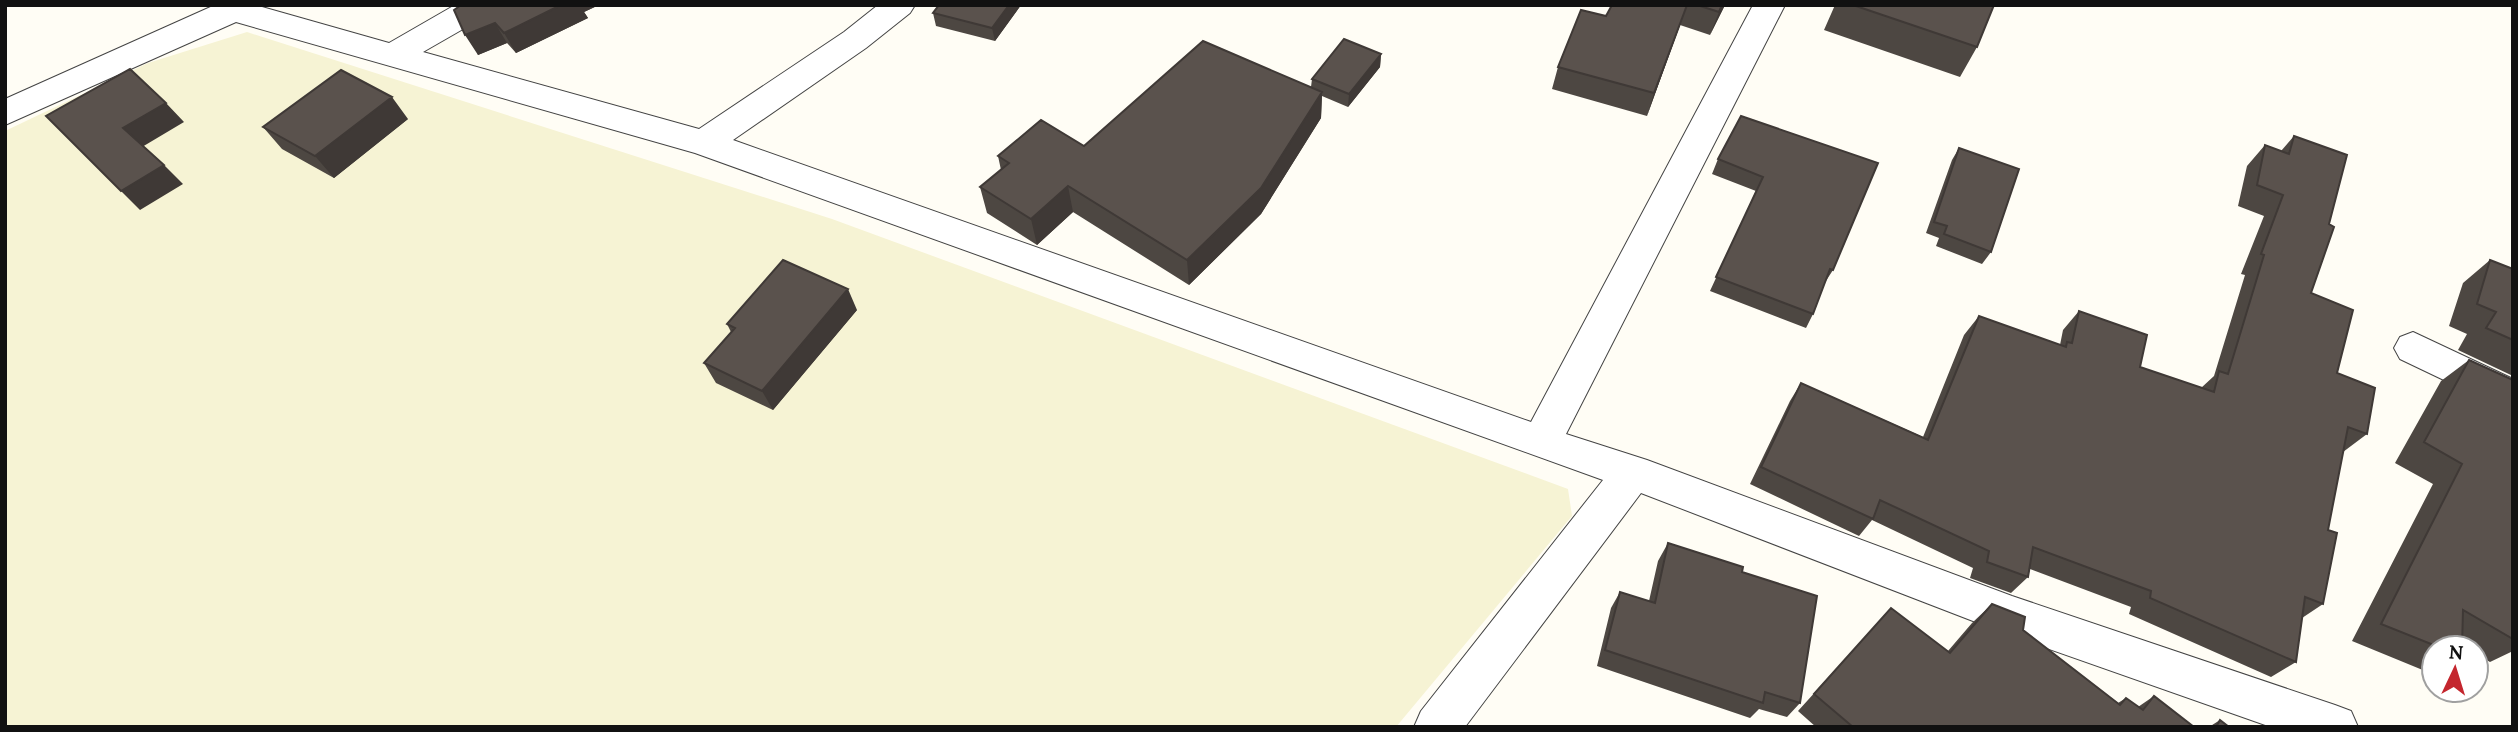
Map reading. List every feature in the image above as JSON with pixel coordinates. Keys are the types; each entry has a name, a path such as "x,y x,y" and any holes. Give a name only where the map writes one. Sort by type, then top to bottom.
{"street":[{"path":"395,54 480,5"},
{"path":"704,144 855,40 899,5"},
{"path":"1541,443 1769,5"},
{"path":"5,113 233,8 704,144 1541,443 1633,472 2012,616 2335,727"},
{"path":"2413,348 2513,397"},
{"path":"1437,727 1633,472"}],"shaded area":[{"path":"247,32 832,219 1568,489 1572,516 1396,727 5,727 5,131 148,63"}],"building":[{"path":"461,5 561,5 504,33 495,23 465,35 454,10"},
{"path":"939,5 1009,5 992,28 933,13"},
{"path":"1612,5 1687,5 1654,93 1558,67 1581,10 1606,16"},
{"path":"1697,5 1722,5 1719,12"},
{"path":"1853,5 1994,5 1977,47"},
{"path":"1344,39 1381,54 1349,94 1312,79"},
{"path":"1203,41 1322,92 1261,188 1187,260 1068,186 1031,219 980,187 1009,163 998,156 1041,120 1084,146"},
{"path":"130,69 166,103 123,128 164,165 121,191 46,116"},
{"path":"341,70 392,97 315,156 263,127"},
{"path":"1741,116 1878,163 1833,270 1830,269 1813,314 1716,277 1763,177 1718,159"},
{"path":"2294,136 2347,155 2329,224 2334,227 2311,293 2353,310 2337,373 2375,388 2367,434 2348,427 2328,530 2337,533 2323,604 2305,597 2296,662 2150,598 2151,591 2033,547 2028,577 1987,562 1989,551 1880,500 1873,519 1761,467 1801,383 1928,440 1979,316 2066,347 2067,342 2072,343 2079,311 2147,335 2140,367 2214,392 2219,371 2228,374 2264,255 2261,254 2283,195 2257,185 2265,145 2289,154"},
{"path":"1959,148 2019,169 1991,252 1944,234 1947,226 1934,222"},
{"path":"783,260 848,289 762,391 704,363 735,328 727,324"},
{"path":"2490,260 2513,269 2513,340 2486,328 2496,312 2477,304"},
{"path":"2469,360 2513,380 2513,639 2463,610 2462,634 2420,634 2420,640 2381,624 2462,464 2424,442"},
{"path":"1668,543 1743,567 1742,572 1817,596 1800,703 1765,692 1763,703 1605,650 1620,592 1655,603"},
{"path":"1992,604 2025,617 2023,630 2120,705 2126,698 2143,710 2154,696 2194,727 1853,727 1814,694 1891,608 1950,653"},
{"path":"2220,720 2229,727 2216,727"}]}
